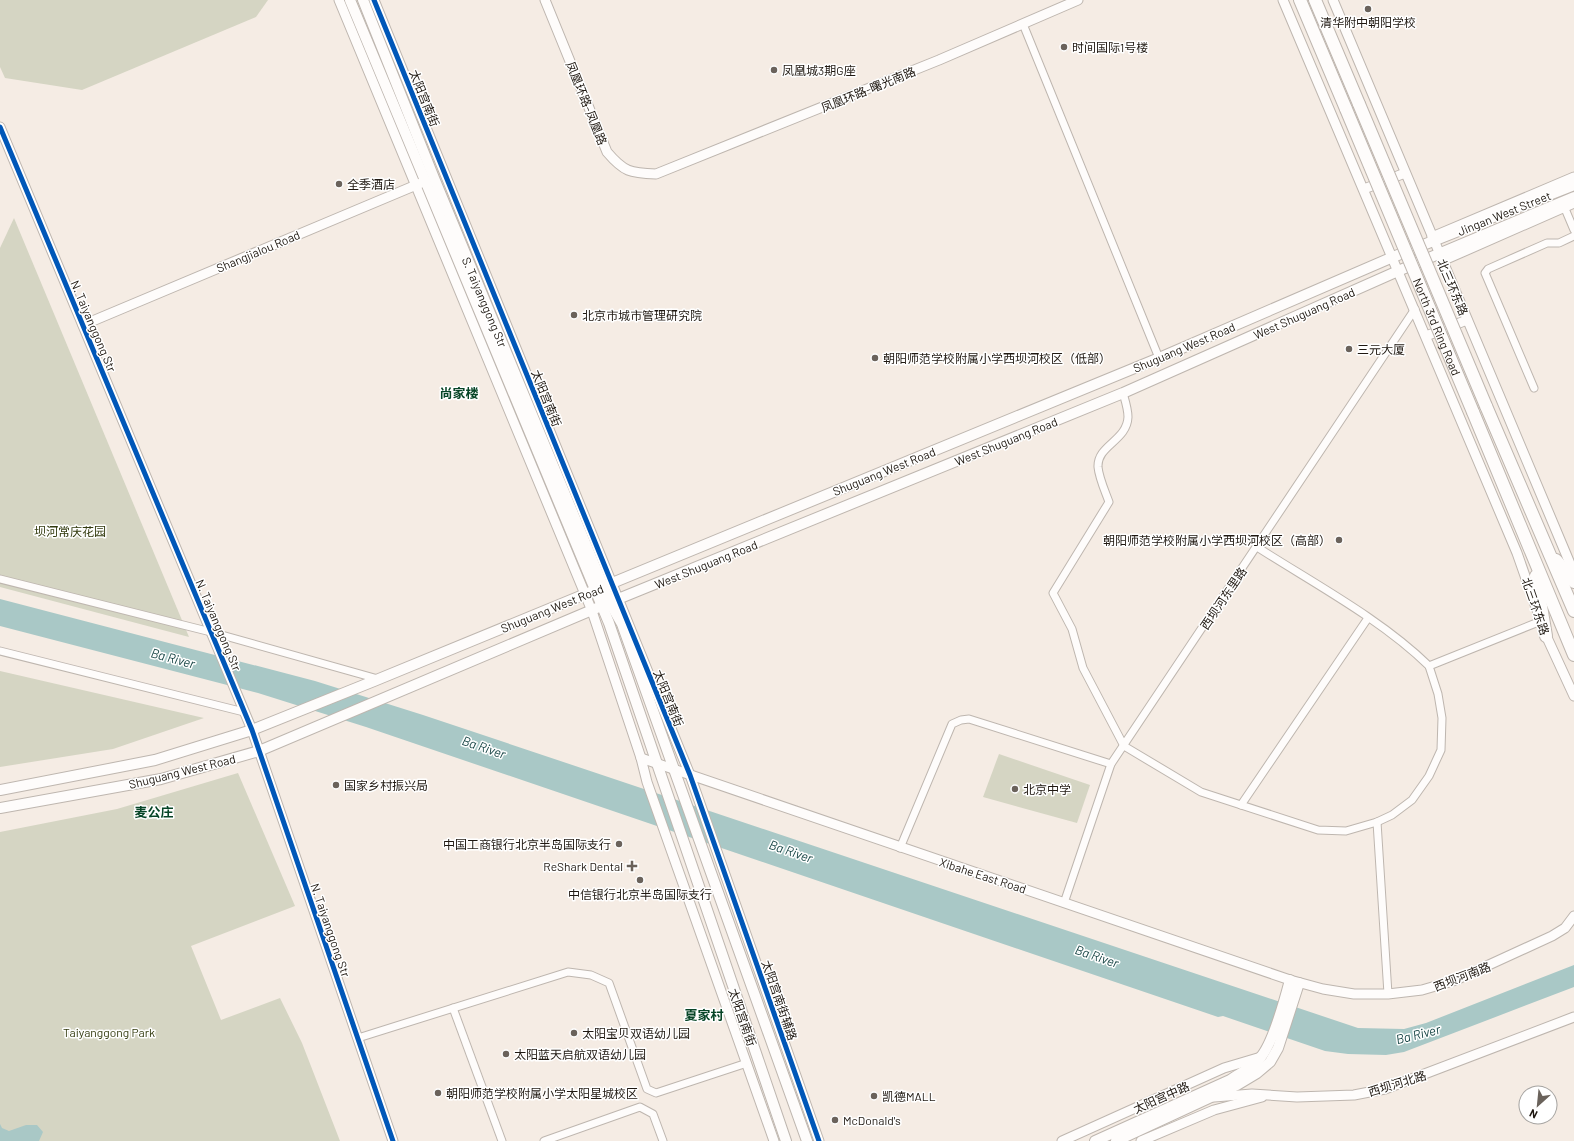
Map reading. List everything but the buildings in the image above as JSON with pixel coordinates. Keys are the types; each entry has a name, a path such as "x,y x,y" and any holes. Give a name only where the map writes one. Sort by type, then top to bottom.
{"highway":[{"name":"North 3rd Ring Road","path":"1300,0 1574,654"},
{"name":"North 3rd Ring Road","path":"1315,0 1544,545 1574,611"},
{"path":"1544,545 1574,582"},
{"path":"1534,557 1546,636"}],"main road":[{"name":"太阳宫南街","path":"350,0 425,181"},
{"name":"S. Taiyanggong Str","path":"363,0 425,181 606,605"},
{"name":"Jingan West Street","path":"1393,257 1433,239 1574,182"},
{"name":"Jingan West Street","path":"1398,271 1440,258 1563,204 1574,197"},
{"name":"Shuguang West Road","path":"0,790 155,760 252,730 1159,358 1393,257"},
{"name":"West Shuguang Road","path":"606,605 1123,393 1398,271"},
{"name":"太阳宫南街","path":"606,605 609,623 656,763 786,1141"},
{"name":"太阳宫南街","path":"606,605 622,624 676,770 808,1141"},
{"name":"Shuguang West Road","path":"0,808 161,779 259,751 606,605"},
{"path":"1273,1047 1294,986"},
{"name":"太阳宫中路","path":"1095,1141 1230,1080 1250,1068 1273,1047"},
{"name":"太阳宫中路","path":"1116,1141 1237,1085 1257,1073 1270,1062 1273,1047"}],"street":[{"name":"太阳宫南街","path":"340,0 425,181 606,605 690,775 700,805"},
{"name":"太阳宫南街","path":"374,0 599,588"},
{"name":"凤凰环路-凤凰路","path":"545,0 607,152 619,166 634,173 656,174"},
{"name":"凤凰环路-曙光南路","path":"656,174 939,60 1078,0"},
{"path":"1283,0 1393,257"},
{"name":"北三环东路","path":"1333,0 1440,258 1574,572"},
{"path":"1023,24 1159,358"},
{"name":"N. Taiyanggong Str","path":"0,127 252,730 393,1141"},
{"path":"1364,189 1405,172"},
{"name":"Shangjialou Road","path":"83,325 425,181"},
{"path":"1433,239 1549,186 1574,182"},
{"path":"1574,203 1563,204 1574,230"},
{"path":"1534,388 1485,273 1488,269 1547,244 1559,243 1572,239"},
{"name":"北三环东路","path":"1393,257 1517,552 1546,636 1574,696"},
{"name":"西坝河东里路","path":"1064,903 1111,764 1415,309"},
{"path":"1426,336 1467,320"},
{"path":"1123,393 1128,416 1127,426 1121,437 1101,452 1098,466 1109,502 1053,593 1072,629 1083,668 1124,746 1201,792 1318,830 1346,831 1377,822 1392,814 1412,800 1429,776 1441,750 1442,718 1438,694 1429,666 1417,655 1368,618 1257,547"},
{"path":"0,579 211,632 376,680"},
{"name":"太阳宫南街","path":"606,605 649,788 774,1141"},
{"path":"1240,805 1368,618"},
{"path":"1429,666 1541,621"},
{"path":"0,651 244,712"},
{"path":"900,848 952,724 960,720 969,719 1111,764"},
{"name":"Xibahe East Road","path":"641,758 1064,903 1294,986"},
{"name":"太阳宫南街辅路","path":"700,805 819,1141"},
{"path":"1377,822 1388,994"},
{"name":"西坝河南路","path":"1294,986 1338,992 1388,994 1438,987 1552,936 1565,928 1574,916"},
{"path":"358,1038 568,972 591,975 609,983 647,1089 656,1093 747,1063"},
{"path":"453,1008 502,1141"},
{"name":"西坝河北路","path":"1211,1097 1272,1094 1297,1097 1354,1095 1385,1089 1574,1017"},
{"name":"太阳宫中路","path":"1063,1141 1224,1068 1261,1057"},
{"path":"1141,1141 1214,1110 1272,1094"},
{"path":"544,1141 640,1107 653,1114 663,1141"}],"green space":[{"path":"0,0 268,0 256,17 82,90 5,78 0,67"},
{"name":"坝河常庆花园","path":"14,218 189,637 0,587 0,248"},
{"path":"0,671 204,718 113,749 0,767"},
{"path":"999,754 1090,785 1077,823 983,797"},
{"name":"Taiyanggong Park","path":"238,773 295,906 191,946 221,1020 280,998 302,1043 340,1141 0,1141 0,832 117,809"}],"water":[{"name":"Ba River","path":"0,599 315,681 423,715 1358,1028 1404,1029 1426,1023 1574,965 1574,987 1404,1052 1386,1055 1348,1054 1325,1051 1223,1016 1218,1017 366,727 258,693 0,626"},
{"path":"0,1124 2,1128 9,1131 26,1125 37,1125 43,1132 39,1141 0,1141"}],"cycle path":[{"path":"374,0 690,775 819,1141"},
{"path":"0,127 252,730 393,1141"}],"place":[{"name":"清华附中朝阳学校","path":"1368,9"},
{"name":"时间国际1号楼","path":"1064,47"},
{"name":"凤凰城3期G座","path":"774,70"},
{"name":"全季酒店","path":"339,184"},
{"name":"北京市城市管理研究院","path":"574,315"},
{"name":"三元大厦","path":"1349,349"},
{"name":"朝阳师范学校附属小学西坝河校区（低部）","path":"875,358"},
{"name":"朝阳师范学校附属小学西坝河校区（高部）","path":"1339,540"},
{"name":"国家乡村振兴局","path":"336,785"},
{"name":"北京中学","path":"1015,789"},
{"name":"中国工商银行北京半岛国际支行","path":"619,844"},
{"name":"ReShark Dental","path":"632,866"},
{"name":"中信银行北京半岛国际支行","path":"640,880"},
{"name":"太阳宝贝双语幼儿园","path":"574,1033"},
{"name":"太阳蓝天启航双语幼儿园","path":"506,1054"},
{"name":"朝阳师范学校附属小学太阳星城校区","path":"438,1093"},
{"name":"凯德MALL","path":"874,1096"},
{"name":"McDonald's","path":"835,1120"}],"district":[{"name":"尚家楼","path":"459,393"},
{"name":"麦公庄","path":"154,812"},
{"name":"夏家村","path":"704,1015"}]}
